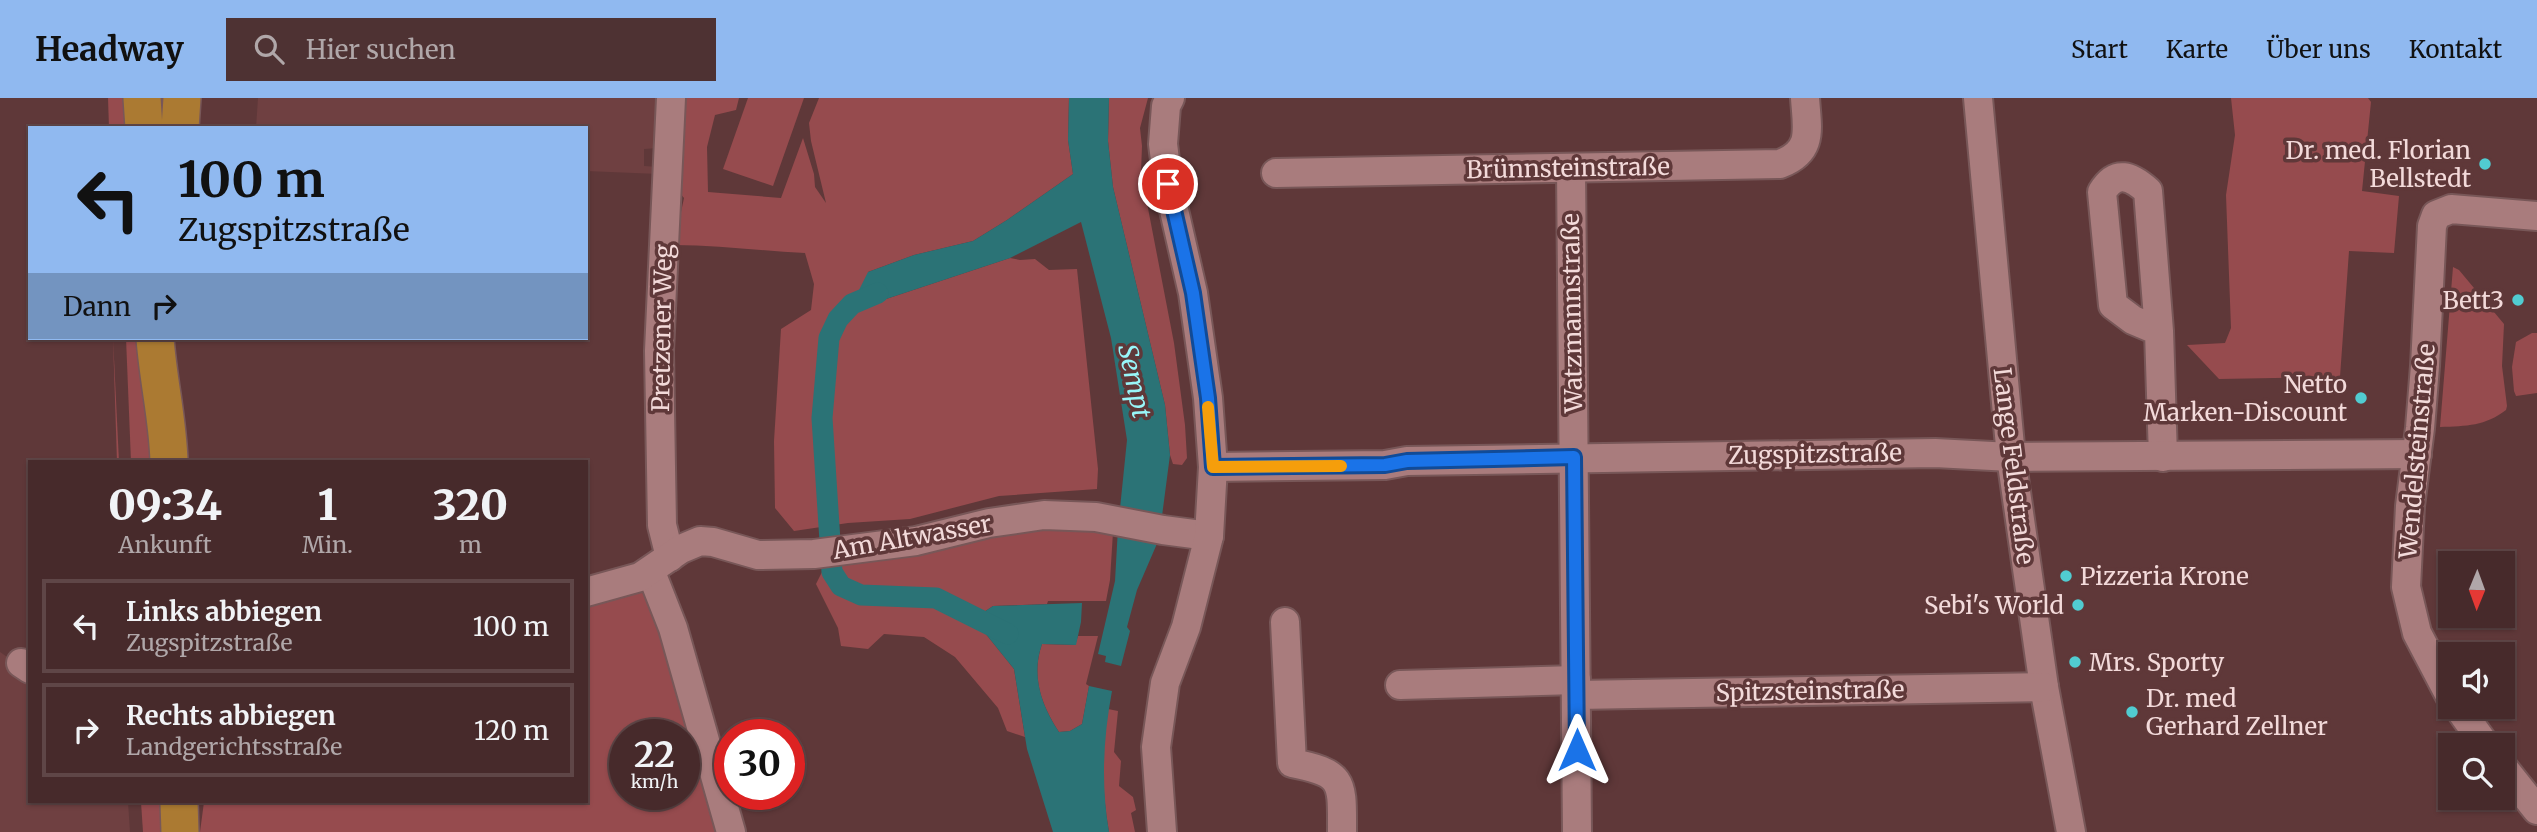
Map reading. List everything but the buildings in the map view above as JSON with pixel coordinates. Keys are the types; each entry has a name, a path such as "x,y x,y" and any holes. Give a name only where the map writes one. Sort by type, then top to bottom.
{"main road":[{"path":"142,98 144,126"},
{"path":"180,126 182,98"},
{"path":"155,340 169,448"},
{"path":"169,448 179,340"},
{"path":"179,803 180,832"}],"street":[{"name":"Pretzener Weg","path":"671,98 659,351 661,564 673,628 731,832"},
{"path":"1162,832 1156,747 1165,683 1186,627 1209,536 1213,467 1208,398 1193,293 1164,158 1166,106 1170,98"},
{"name":"Brünnsteinstraße","path":"1276,173 1780,164 1793,159 1807,137 1805,98"},
{"name":"Lange Feldstraße","path":"1978,98 2011,457 2045,687 2071,832"},
{"name":"Watzmannstraße","path":"1571,168 1577,832"},
{"path":"2159,331 2133,320 2113,305 2102,192 2108,182 2122,176 2136,180 2148,191 2159,331 2163,457"},
{"name":"Wendelsteinstraße","path":"2438,673 2417,633 2406,587 2410,506 2424,378 2430,246 2434,220 2441,212 2451,209 2537,216"},
{"name":"Zugspitzstraße","path":"1213,467 1385,465 1407,461 1574,457 1935,453 2011,457 2417,454"},
{"name":"Am Altwasser","path":"588,592 624,583 661,564 687,546 701,541 758,555 843,552 916,541 989,523 1044,515 1081,515 1209,536"},
{"path":"1284,622 1292,763 1325,770 1335,779 1342,790 1342,832"},
{"name":"Spitzsteinstraße","path":"1400,685 2045,687"},
{"path":"2515,782 2537,810"}],"shaded area":[{"path":"108,98 127,98 127,126 109,126"},
{"path":"258,98 660,98 658,148 644,149 644,166 658,167 658,174 588,171 588,126 256,126"},
{"path":"676,98 739,98 736,110 715,115 707,147 708,192 781,198 803,138 814,174 815,187 826,203 809,123 819,98 1069,98 1068,140 1073,174 973,241 914,255 868,272 871,304 1010,258 1035,259 1049,270 1077,269 1098,469 1097,489 999,496 910,519 848,523 794,531 775,508 774,441 781,329 811,310 814,284 805,253 674,245 684,198 671,182"},
{"path":"748,98 804,98 773,186 723,169"},
{"path":"1109,98 1148,98 1140,128 1141,172 1174,343 1185,425 1187,458 1182,465 1173,464 1170,455 1165,405 1113,187 1108,141"},
{"path":"2231,98 2368,98 2371,102 2362,191 2399,196 2394,253 2349,251 2340,377 2219,379 2187,345 2225,343 2231,328 2226,195 2235,135"},
{"path":"2453,267 2459,270 2504,324 2502,366 2507,406 2506,410 2483,422 2440,427"},
{"path":"2537,333 2537,393 2516,396 2512,367 2516,342"},
{"path":"113,340 119,460 117,460"},
{"path":"126,340 143,340 152,460 131,460"},
{"path":"1025,529 1093,529 1094,532 1113,532 1106,601 1048,601 1047,604 993,606 981,614 985,633 1014,669 1025,737 1007,731 998,708 955,657 924,637 884,634 868,649 841,646 838,628 816,584 824,568 866,555 969,542"},
{"path":"631,586 652,594 691,719 609,719 609,810 700,810 700,748 714,793 714,810 719,810 726,832 200,832 204,803 588,803 588,597"},
{"path":"1078,636 1098,636 1086,684 1089,686 1082,724 1070,731 1059,732 1047,711 1040,690 1037,667 1039,656 1042,644 1075,645"},
{"path":"0,652 13,661 28,663 28,803 128,803 130,832 0,832"},
{"path":"1108,709 1118,711 1114,752 1121,761 1119,786 1133,797 1136,810 1131,813 1135,832 1109,832 1103,771"},
{"path":"141,803 162,803 164,832 143,832"}],"water":[{"name":"Sempt","path":"1069,98 1109,98 1108,141 1113,187 1165,405 1170,455 1159,539 1137,590 1127,627 1130,631 1121,666 1105,662 1106,656 1098,654 1115,581 1127,440 1111,338 1081,222 1010,258 871,304 852,304 868,272 914,255 973,241 1073,174 1068,140"},
{"path":"1082,603 1076,645 1042,644 1037,667 1038,678 1047,711 1059,732 1070,731 1082,724 1089,686 1112,691 1104,762 1109,832 1053,832 1027,749 1014,669 985,633 981,614 993,606"}],"waterway":[{"path":"878,293 852,304 838,319 829,338 822,418 832,572 841,586 861,595 936,598 1008,634"}],"slow traffic":[{"path":"1208,407 1213,467 1341,466"}],"place":[{"name":"Dr. med. Florian Bellstedt","path":"2485,164"},
{"name":"Bett3","path":"2518,300"},
{"name":"Netto Marken-Discount","path":"2361,398"},
{"name":"Pizzeria Krone","path":"2066,576"},
{"name":"Sebi's World","path":"2078,605"},
{"name":"Mrs. Sporty","path":"2075,662"},
{"name":"Dr. med Gerhard Zellner","path":"2132,712"}],"route":[{"path":"1168,184 1193,293 1208,398 1213,467 1385,465 1407,461 1574,457 1577,750"}]}
